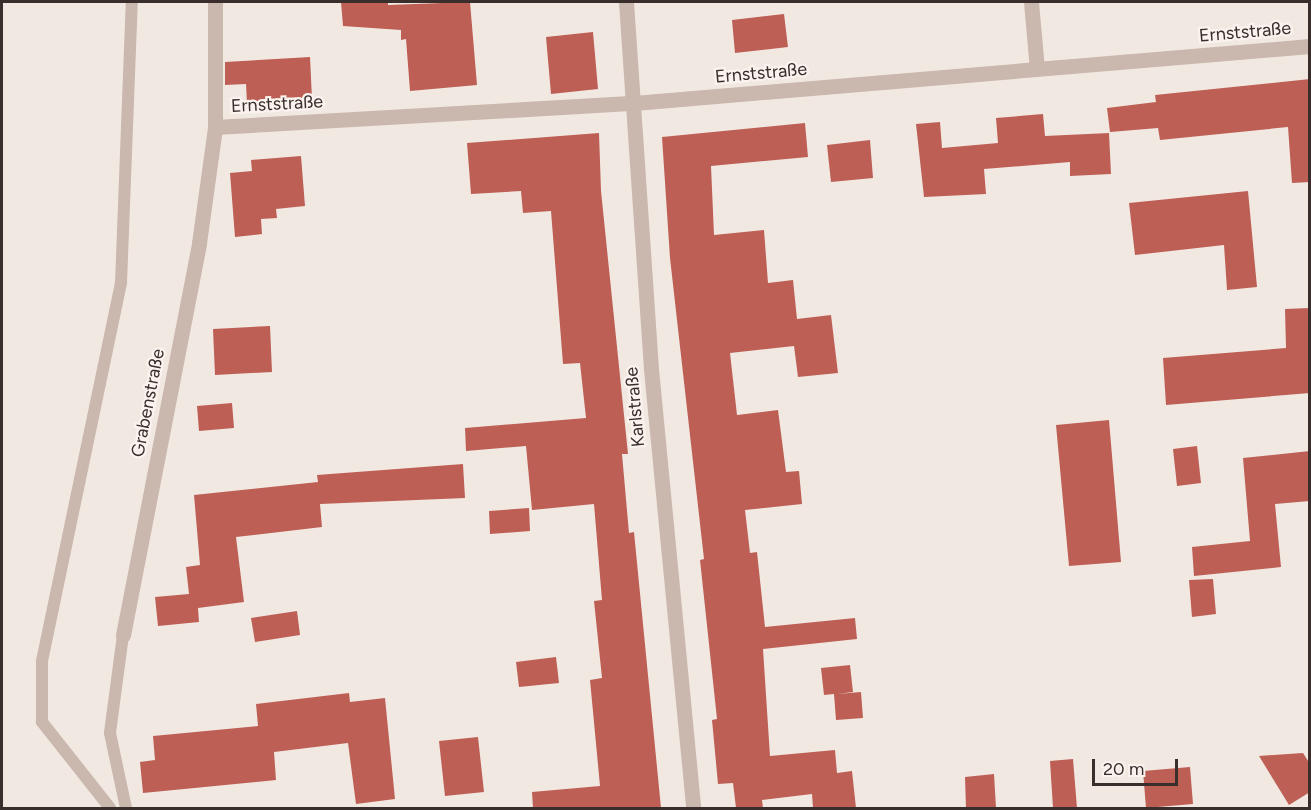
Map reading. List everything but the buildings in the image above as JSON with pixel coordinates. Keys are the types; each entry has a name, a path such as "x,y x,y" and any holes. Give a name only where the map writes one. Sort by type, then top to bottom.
{"street":[{"name":"Grabenstraße","path":"123,635 199,243 215,127 215,2"},
{"name":"Karlstraße","path":"626,2 651,369 693,808"},
{"path":"1031,2 1037,69"},
{"name":"Ernststraße","path":"215,127 634,103 1310,46"}],"lane":[{"path":"110,808 42,723 42,661 121,283 132,2"},
{"name":"Grabenstraße","path":"123,635 110,733 126,808"}]}
